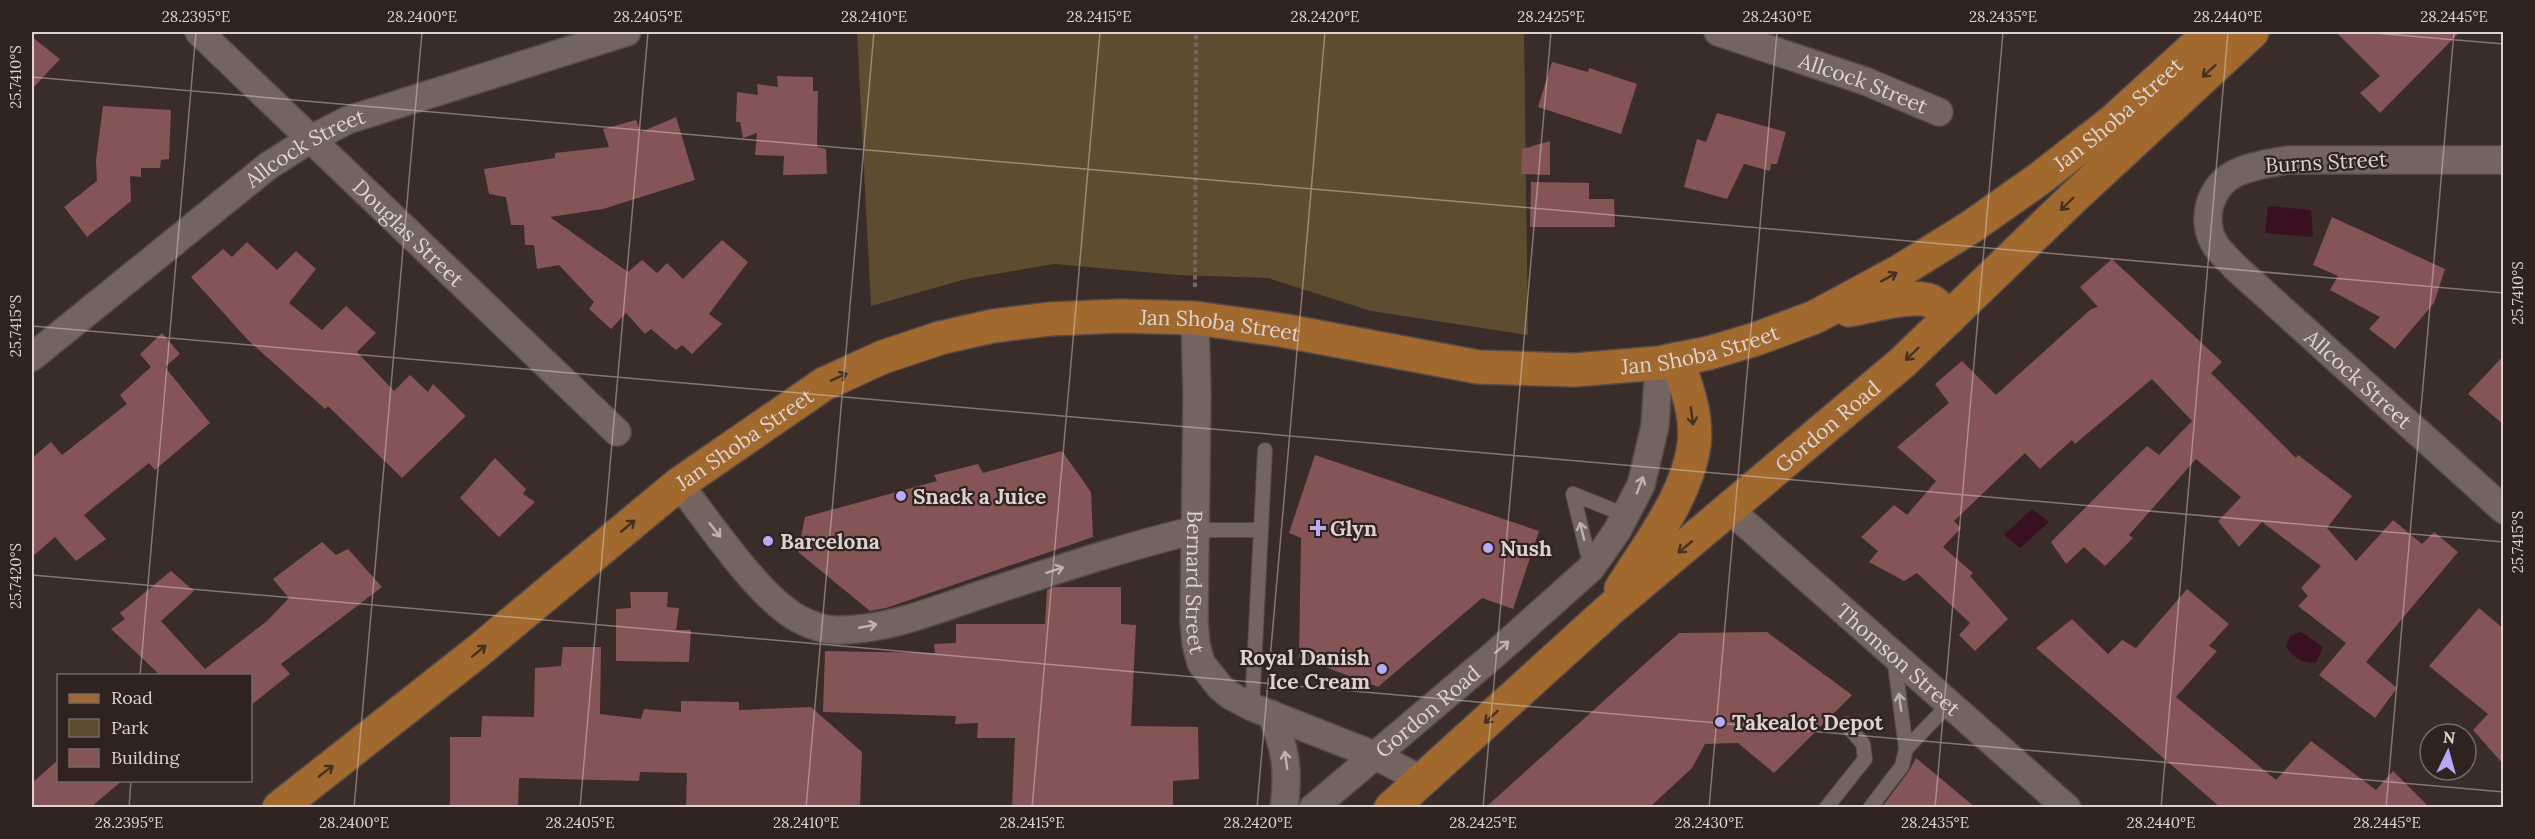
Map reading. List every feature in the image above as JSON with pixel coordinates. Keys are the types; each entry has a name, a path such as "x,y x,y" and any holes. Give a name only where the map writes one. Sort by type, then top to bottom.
{"main road":[{"name":"Jan Shoba Street","path":"279,807 477,652 679,483 825,384 883,357 940,338 993,326 1050,318 1120,316 1195,318 1291,332 1478,368 1575,370 1668,361 1756,339 1815,317 1900,271 1971,227 2039,179 2112,122 2211,32"},
{"name":"Gordon Road","path":"1391,807 1608,611 1903,362 2074,197 2252,32"},
{"path":"1815,317 1912,299 1931,301 1949,318"},
{"path":"1608,611 1677,496 1689,468 1695,444 1686,385 1668,361"}],"street":[{"name":"Douglas Street","path":"199,32 309,140 617,432"},
{"name":"Allcock Street","path":"32,357 220,203 284,154 309,140 348,120 627,32"},
{"name":"Allcock Street","path":"1718,32 1865,81 1939,112"},
{"name":"Burns Street","path":"2216,246 2208,231 2209,204 2223,183 2236,172 2257,165 2288,160 2504,160"},
{"name":"Allcock Street","path":"2216,246 2235,267 2504,510"},
{"name":"Bernard Street","path":"1195,318 1197,395 1194,621 1198,656 1220,687 1231,696 1262,711 1374,755 1422,780"},
{"name":"Gordon Road","path":"1313,807 1496,653 1591,568 1641,485 1668,361"},
{"path":"679,483 773,600 810,625 841,630 912,617 1128,546 1196,530"},
{"name":"Thomson Street","path":"1730,510 2067,807"},
{"path":"1262,711 1286,754 1284,807"}],"lane":[{"path":"1262,711 1261,530 1265,450"},
{"path":"1591,568 1573,494 1625,515"},
{"path":"1196,530 1261,530"},
{"path":"1870,807 1902,766 1906,749 1893,654"},
{"path":"1906,749 1949,704"},
{"path":"1826,807 1865,759 1863,744 1846,724"}],"path":[{"path":"1195,318 1196,32"}],"green space":[{"path":"857,32 1524,32 1528,335 1371,311 1268,278 1178,275 1054,264 966,279 871,306"}],"shaded area":[{"path":"2268,206 2311,210 2313,237 2265,233"},
{"path":"2032,509 2049,522 2020,548 2004,535"},
{"path":"2301,632 2323,647 2316,663 2299,659 2286,647 2290,636"}],"building":[{"path":"2336,32 2460,32 2380,113 2360,93 2380,76"},
{"path":"32,37 60,59 32,89"},
{"path":"1552,62 1588,72 1589,68 1637,84 1621,134 1538,107"},
{"path":"777,76 813,77 813,91 818,91 817,147 826,149 827,174 783,175 784,156 755,155 757,133 743,138 740,122 736,122 737,92 758,95 757,84 778,87"},
{"path":"103,106 171,110 169,159 161,160 160,168 141,168 141,177 130,176 131,201 87,237 64,207 97,181 96,160"},
{"path":"1717,113 1786,132 1777,164 1771,164 1770,171 1744,164 1727,199 1684,187 1697,139 1706,142"},
{"path":"676,117 695,180 603,209 550,217 628,272 642,260 657,273 667,263 683,279 722,240 748,262 709,314 722,324 692,354 682,345 676,350 651,329 645,334 626,313 611,329 589,309 594,302 559,265 537,269 534,245 525,245 524,225 511,225 506,197 489,194 484,169 555,158 555,153 609,147 603,129 636,120 641,132"},
{"path":"1550,141 1550,175 1521,174 1522,149"},
{"path":"1531,182 1589,183 1589,199 1614,199 1615,227 1530,227"},
{"path":"2332,217 2445,269 2434,303 2395,349 2369,329 2380,317 2330,290 2338,276 2313,265"},
{"path":"247,242 277,270 296,251 316,269 289,303 322,330 346,306 376,333 357,352 394,391 410,375 428,392 433,384 466,416 402,478 328,406 325,409 248,340 191,277 223,249 232,257"},
{"path":"2112,259 2222,362 2211,373 2296,458 2298,455 2352,496 2327,528 2356,561 2393,520 2422,544 2434,532 2458,552 2366,662 2397,688 2375,718 2319,675 2346,643 2298,606 2308,596 2301,588 2321,566 2262,522 2239,547 2218,521 2241,497 2196,459 2129,535 2133,538 2105,566 2084,547 2066,564 2051,542 2147,446 2159,455 2192,421 2152,379 2075,444 2072,440 2040,469 2025,453 1954,521 1961,528 1943,547 1973,573 1970,576 2008,619 1975,651 1959,635 1970,623 1917,573 1904,581 1869,562 1878,551 1861,537 1894,505 1907,515 1936,481 1897,447 1949,403 1935,384 1962,361 1996,395 2091,309 2098,307 2080,287"},
{"path":"162,333 180,354 165,367 210,423 155,470 149,463 84,515 106,539 76,561 55,537 32,557 32,458 51,442 62,455 127,404 120,395 151,367 140,354"},
{"path":"2504,355 2504,425 2468,394"},
{"path":"1062,451 1091,492 1093,537 886,608 870,611 798,552 805,517 937,481 934,475 978,464 983,473"},
{"path":"1315,455 1539,531 1513,609 1482,598 1378,687 1299,657 1301,538 1289,533"},
{"path":"495,458 526,489 523,494 535,502 499,537 460,498"},
{"path":"322,542 336,555 348,549 382,587 281,664 290,674 252,704 252,674 159,674 111,629 125,619 120,613 171,571 194,591 161,621 205,669 267,621 289,598 273,579"},
{"path":"1054,587 1121,587 1121,624 1136,625 1131,726 1198,727 1199,779 1173,781 1173,807 1012,807 1015,738 977,738 978,723 955,724 956,716 823,712 825,651 935,653 934,644 956,643 956,624 1045,624 1047,590"},
{"path":"2187,589 2229,624 2209,646 2217,651 2176,697 2276,780 2311,741 2376,790 2393,771 2429,807 2220,807 2036,648 2072,619 2108,654 2122,640 2136,648"},
{"path":"630,592 668,592 667,607 679,608 676,630 691,630 689,662 616,661 616,609 631,608"},
{"path":"2479,608 2504,629 2504,765 2478,736 2478,725 2488,714 2429,666"},
{"path":"1767,632 1852,695 1774,773 1738,743 1705,744 1692,768 1650,807 1486,807 1679,633"},
{"path":"563,647 601,647 600,714 641,719 644,709 681,712 681,701 739,702 739,710 811,707 862,752 860,807 686,807 687,773 640,772 639,781 519,778 518,807 450,807 450,737 481,737 482,716 534,717 535,668 561,666"},
{"path":"1916,758 1975,807 1882,807"},
{"path":"57,761 57,782 121,782 91,807 32,807 32,783"}],"place":[{"name":"Snack a Juice","path":"901,496"},
{"name":"Glyn","path":"1318,528"},
{"name":"Barcelona","path":"768,541"},
{"name":"Nush","path":"1488,548"},
{"name":"Royal Danish Ice Cream","path":"1382,669"},
{"name":"Takealot Depot","path":"1720,722"}]}
